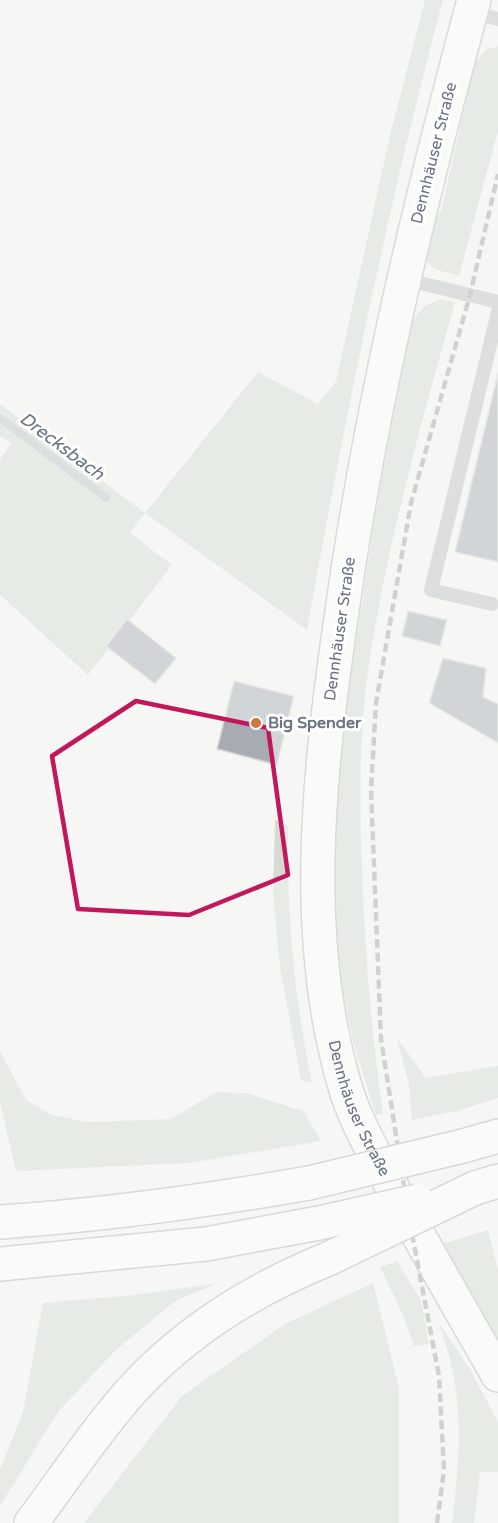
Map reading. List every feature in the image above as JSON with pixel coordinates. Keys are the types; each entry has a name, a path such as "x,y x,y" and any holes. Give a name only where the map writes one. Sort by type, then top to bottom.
{"main road":[{"name":"Dennhäuser Straße","path":"481,10 402,278 358,495 320,784 318,903 334,1047 347,1093 360,1125 426,1251 498,1375"},
{"path":"0,1222 66,1218 186,1203 309,1183 498,1136"},
{"path":"0,1264 206,1244 319,1223 487,1184"},
{"path":"31,1523 127,1397 179,1344 229,1307 287,1275 487,1184"}],"lane":[{"path":"402,278 498,302"},
{"path":"492,604 431,590 498,312"}],"highlighted area":[{"path":"136,701 268,728 288,875 189,915 78,909 52,756"}],"shaded area":[{"path":"425,0 443,0 385,235 336,471 307,630 145,513 258,372 318,404 336,381 391,131"},
{"path":"498,46 498,131 459,276 434,269 424,257 429,229 441,211 475,62 486,50"},
{"path":"440,299 455,302 392,541 373,638 363,724 361,836 363,906 371,1009 383,1113 376,1115 354,1045 339,975 332,902 334,784 378,497 412,320 425,306"},
{"path":"0,404 145,513 130,533 172,565 88,675 0,595 0,459 11,444 0,436"},
{"path":"275,820 288,826 293,955 312,1083 301,1080 280,968 273,893"},
{"path":"397,1038 426,1078 498,1066 498,1098 457,1111 412,1120 409,1084"},
{"path":"0,1051 26,1100 51,1115 89,1122 171,1119 216,1092 250,1094 303,1111 321,1141 189,1163 16,1171 0,1102"},
{"path":"488,1230 498,1270 498,1342 439,1245"},
{"path":"397,1261 421,1300 429,1344 414,1346 403,1315 380,1267"},
{"path":"219,1283 175,1301 116,1350 58,1412 0,1506 0,1469 23,1412 43,1303 133,1295"},
{"path":"373,1283 399,1388 399,1523 84,1523 182,1396 285,1324"},
{"path":"438,1322 470,1369 498,1422 498,1472 480,1472 474,1523 452,1523 459,1446 457,1397 447,1347"}],"building":[{"path":"498,373 498,562 455,552"},
{"path":"408,611 447,620 440,646 402,636"},
{"path":"127,619 176,658 155,684 106,646"},
{"path":"443,658 486,668 483,697 498,704 498,743 429,703"},
{"name":"Big Spender","path":"234,681 294,696 277,765 217,749"}],"waterway":[{"name":"Drecksbach","path":"0,418 106,498"}],"railway":[{"path":"437,1523 444,1470 439,1376 409,1218 381,1039 371,790 376,703 411,503 470,295 498,174"}],"place":[{"name":"Big Spender","path":"256,723"}]}
